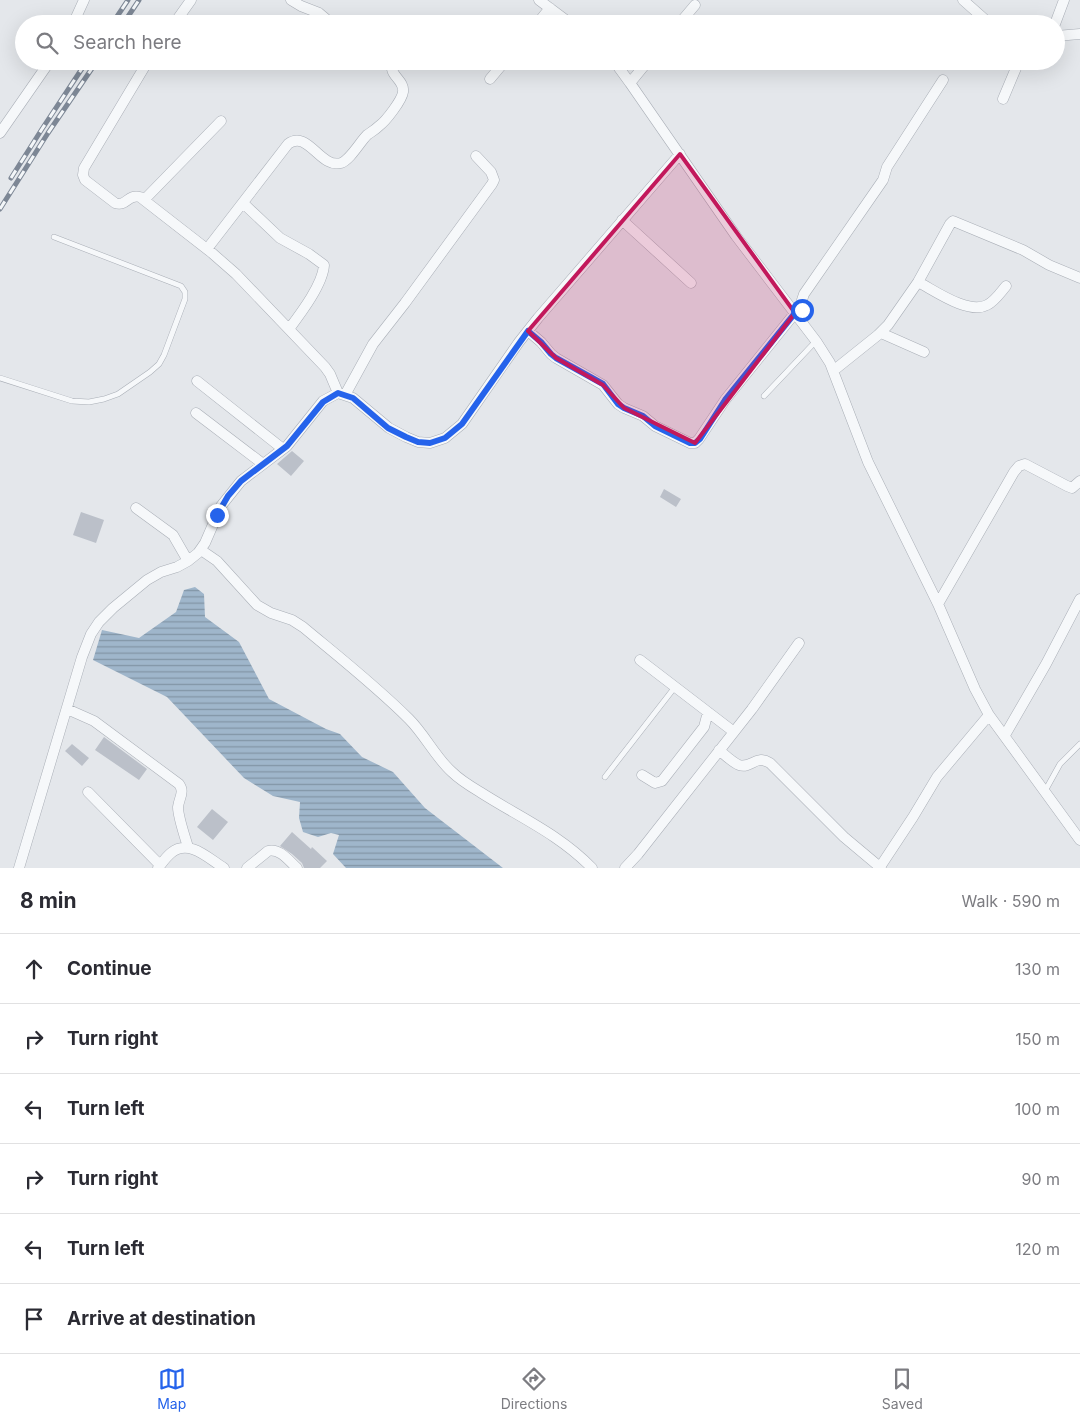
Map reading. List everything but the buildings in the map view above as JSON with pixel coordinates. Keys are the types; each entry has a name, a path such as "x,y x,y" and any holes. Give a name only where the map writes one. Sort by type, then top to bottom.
{"street":[{"path":"78,15 84,0"},
{"path":"180,15 191,0"},
{"path":"291,0 321,15"},
{"path":"963,0 980,15"},
{"path":"1058,15 1064,0"},
{"path":"541,15 547,3 561,15"},
{"path":"687,15 695,5"},
{"path":"1065,35 1080,34"},
{"path":"0,133 44,70"},
{"path":"143,70 84,168 83,175 85,180 120,205 126,203 129,198 140,197 208,249 236,274 325,367 342,394 353,398 388,428 418,442 430,443 445,438 462,424 528,331 680,154"},
{"path":"208,249 288,144 296,140 300,141 333,163 345,161 367,135 385,121 400,98 403,88 392,70"},
{"path":"490,79 498,70"},
{"path":"621,70 736,236 816,341 830,363 868,462 938,604 975,689 989,715 1080,840"},
{"path":"630,83 641,70"},
{"path":"1003,99 1015,70"},
{"path":"528,331 556,358 603,384 618,404 643,416 662,430 690,443 695,443 700,439 743,376 802,310 802,297 883,180 887,167 943,80"},
{"path":"144,200 221,121"},
{"path":"19,868 82,657 91,634 99,622 113,608 147,580 188,561 201,550 228,496 241,481 297,435 323,402 342,394 373,344 492,184 494,180 491,172 476,156"},
{"path":"243,203 280,238 309,254 324,265 322,277 308,303 289,329"},
{"path":"622,220 691,283"},
{"path":"833,371 888,325 918,282 953,221 1023,250 1080,278"},
{"path":"918,282 961,305 973,308 988,305 1006,286"},
{"path":"881,332 924,352"},
{"path":"197,381 282,449"},
{"path":"196,414 262,464"},
{"path":"938,604 1019,466 1025,464 1072,488 1080,482"},
{"path":"136,508 173,535 188,561"},
{"path":"201,550 217,561 257,606 292,620 303,627 376,689 410,720 452,772 499,804 559,839 592,868"},
{"path":"1005,735 1046,664 1080,599"},
{"path":"625,868 734,732 799,644"},
{"path":"640,660 734,732"},
{"path":"66,709 86,717 179,784 182,788 178,806 179,814 188,847"},
{"path":"642,775 655,783 662,781 704,726 708,712"},
{"path":"719,750 738,764 749,765 757,760 764,760 770,763 844,837 880,868 914,817 937,777 989,715"},
{"path":"88,792 159,867 172,852 179,848 188,847 223,868"},
{"path":"247,868 268,851 272,850 281,854 297,868"}],"lane":[{"path":"0,378 72,401 89,402 118,394 150,372 159,364 167,346 185,299 185,292 181,286 54,237"},
{"path":"764,396 816,341"},
{"path":"605,777 675,687"},
{"path":"1045,791 1060,764 1080,744"}],"highlighted area":[{"path":"680,154 795,313 695,443 624,408 603,385 556,358 528,331"}],"water":[{"path":"195,587 204,594 205,617 239,642 269,699 326,729 340,734 362,757 393,772 425,808 503,868 346,868 333,854 339,835 331,833 318,837 303,832 299,818 300,802 273,796 244,778 167,697 93,660 102,630 139,638 176,612 184,590"}],"railway":[{"path":"118,15 128,0"},
{"path":"129,15 139,0"},
{"path":"11,178 81,70"},
{"path":"0,209 91,70"}],"route":[{"path":"217,515 228,496 241,481 287,446 323,402 338,393 353,398 388,428 406,437 418,442 430,443 445,438 462,424 528,331 556,358 603,384 618,404 643,416 655,426 690,443 695,443 700,439 743,376 795,313 798,317 802,310"}]}
